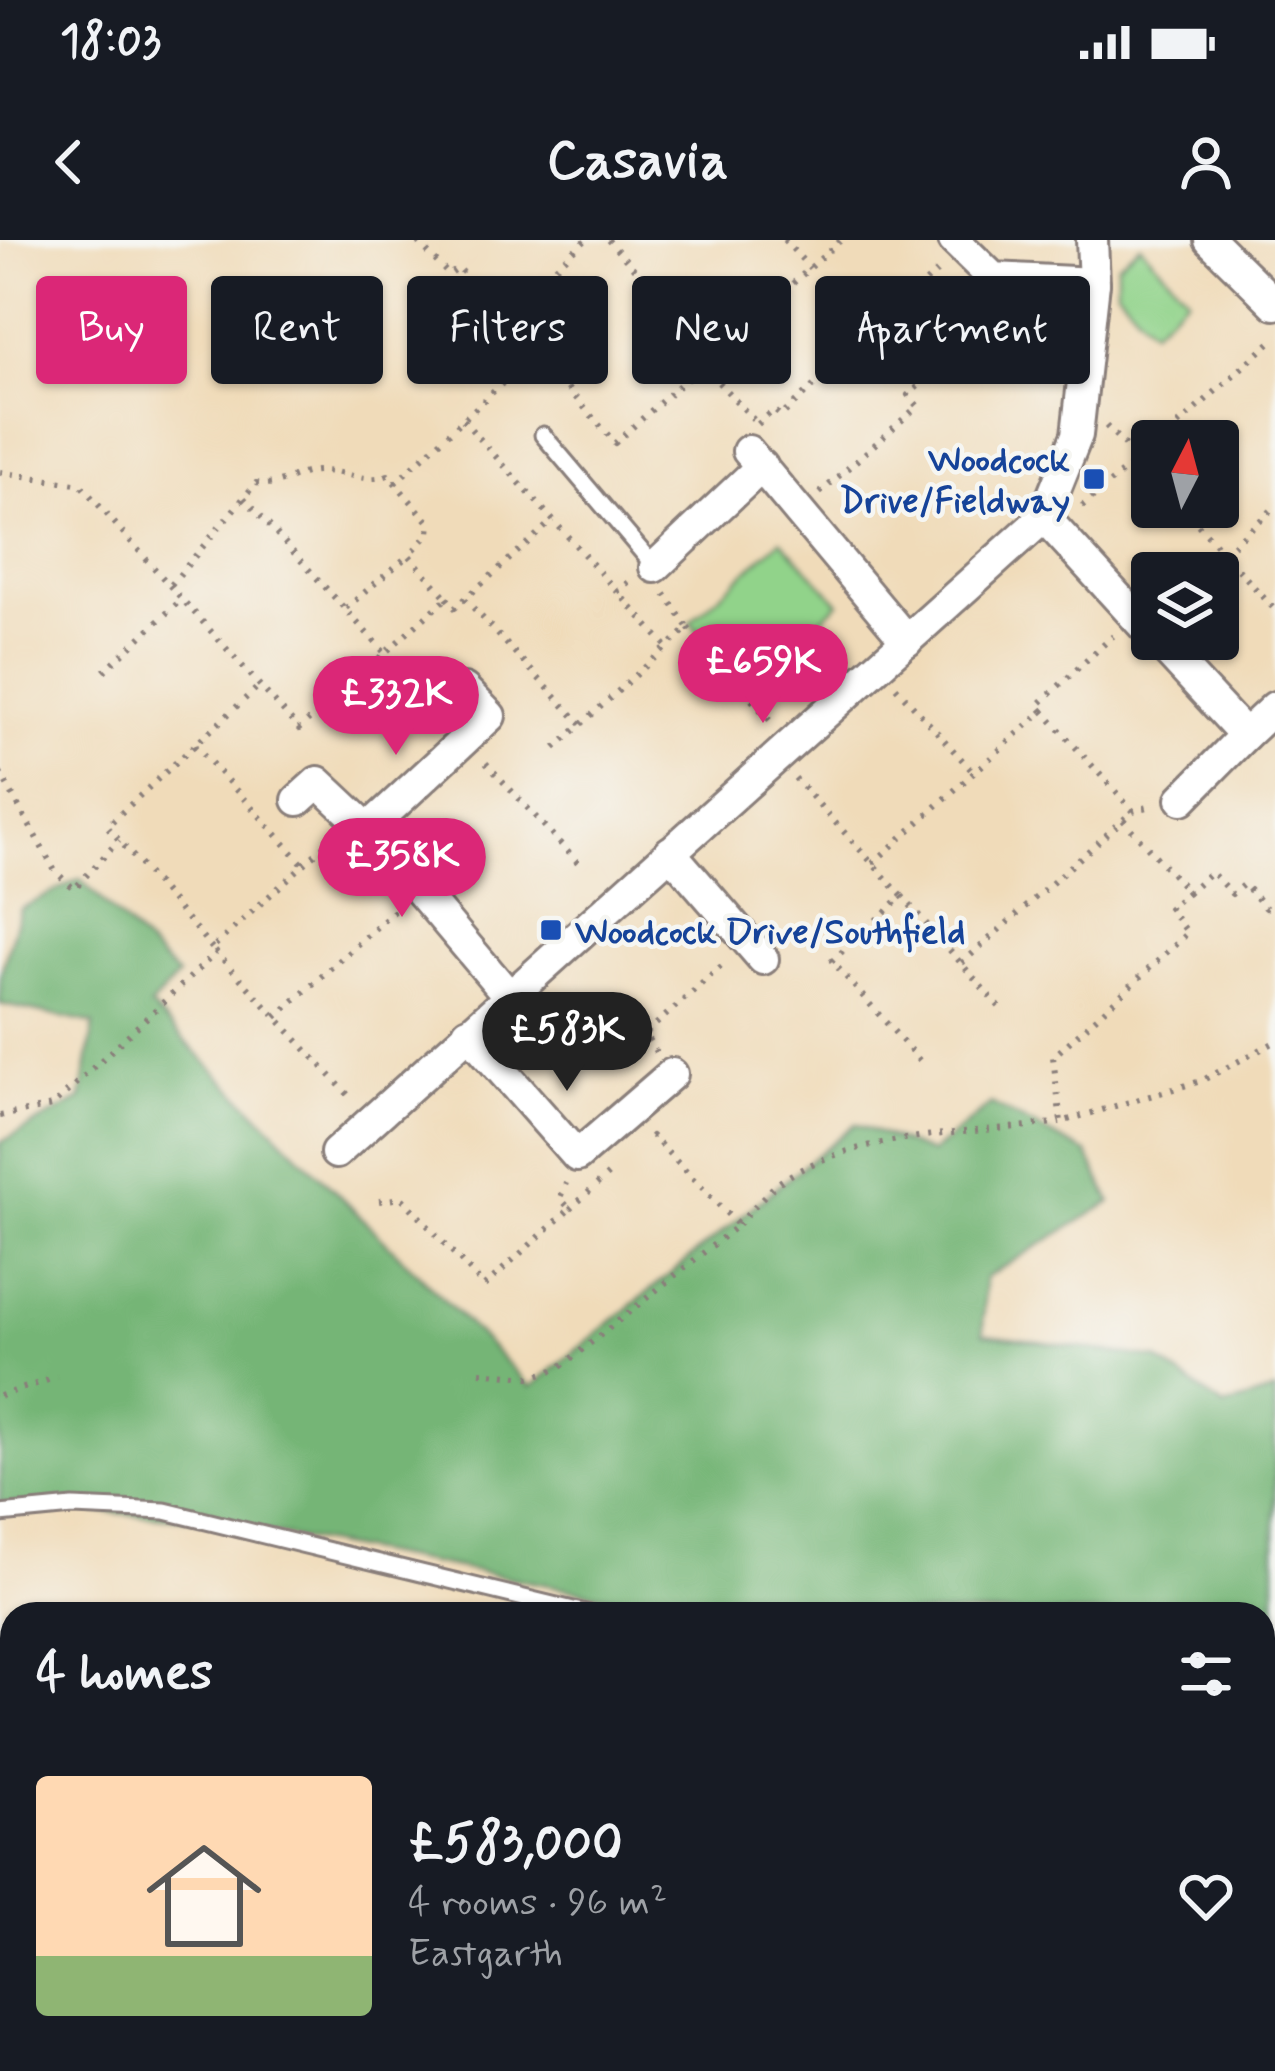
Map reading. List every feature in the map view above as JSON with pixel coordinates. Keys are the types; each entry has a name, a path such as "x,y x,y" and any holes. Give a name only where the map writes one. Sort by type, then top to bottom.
{"street":[{"path":"336,1153 1044,517 1077,435 1094,283 1092,240"},
{"path":"1210,240 1275,304"},
{"path":"958,244 991,276"},
{"path":"1090,283 1094,283"},
{"path":"655,567 756,447 800,511 907,641"},
{"path":"1044,517 1131,612"},
{"path":"1176,660 1245,735"},
{"path":"362,823 490,716 464,689"},
{"path":"1182,799 1275,707"},
{"path":"298,800 318,782 362,823 508,994"},
{"path":"670,852 756,950"},
{"path":"468,1032 577,1156 671,1074"}],"lane":[{"path":"543,435 655,567"},
{"path":"0,1514 73,1507 165,1511 540,1602"}],"path":[{"path":"416,240 449,275 459,268 466,276"},
{"path":"546,276 586,240"},
{"path":"608,240 640,276"},
{"path":"784,240 810,268"},
{"path":"791,285 841,240"},
{"path":"756,447 774,410 781,416 958,244"},
{"path":"1183,420 1275,338"},
{"path":"395,483 502,384"},
{"path":"564,384 615,443 681,384"},
{"path":"715,384 756,447"},
{"path":"800,511 918,406 908,395 921,384"},
{"path":"1081,405 1131,452"},
{"path":"464,420 667,647"},
{"path":"1044,517 1092,502 1131,468"},
{"path":"170,586 256,483 269,486 317,470 361,478 388,475 430,523 429,534 346,608"},
{"path":"0,472 81,485 299,729 447,598"},
{"path":"244,498 385,653"},
{"path":"1226,552 1275,507"},
{"path":"409,555 455,608 553,520"},
{"path":"1201,528 1222,552"},
{"path":"655,567 671,609 873,863 1004,1011"},
{"path":"1239,570 1275,610"},
{"path":"104,671 182,599"},
{"path":"465,599 581,724"},
{"path":"555,748 688,628"},
{"path":"1131,641 1038,704 1133,811"},
{"path":"878,667 974,773"},
{"path":"260,685 106,826 372,1120"},
{"path":"873,863 1043,711"},
{"path":"465,740 581,866"},
{"path":"195,745 304,865"},
{"path":"0,772 55,871 74,890 119,840"},
{"path":"962,963 1133,811 1182,799"},
{"path":"1123,820 1188,892"},
{"path":"0,1116 52,1106 304,865 362,823"},
{"path":"1061,1122 1053,1057 1188,933 1169,908 1211,872 1232,895 1244,884 1266,908 1275,900"},
{"path":"276,1017 419,889"},
{"path":"902,896 832,962 920,1061"},
{"path":"671,1074 644,1034 756,950"},
{"path":"480,1372 529,1377 558,1370 737,1225 779,1181 820,1160 932,1136 1061,1122 1201,1081 1275,1042"},
{"path":"636,1150 652,1136 737,1225"},
{"path":"570,1209 560,1198 577,1156"},
{"path":"380,1201 402,1198 484,1286 619,1165"},
{"path":"0,1396 57,1377"}],"green space":[{"path":"1140,245 1188,297 1152,330 1117,290 1117,265"},
{"path":"781,540 839,603 748,686 690,622"},
{"path":"80,879 178,976 150,1006 531,1387 855,1124 931,1153 991,1104 1087,1153 1111,1202 985,1278 983,1334 1157,1359 1224,1407 1275,1391 1275,1602 640,1602 199,1520 0,1503 0,1143 81,1099 94,1024 0,1004 0,976 20,909"}],"place":[{"name":"Woodcock Drive/Fieldway","path":"1094,479"},
{"name":"Woodcock Drive/Southfield","path":"551,930"}]}
